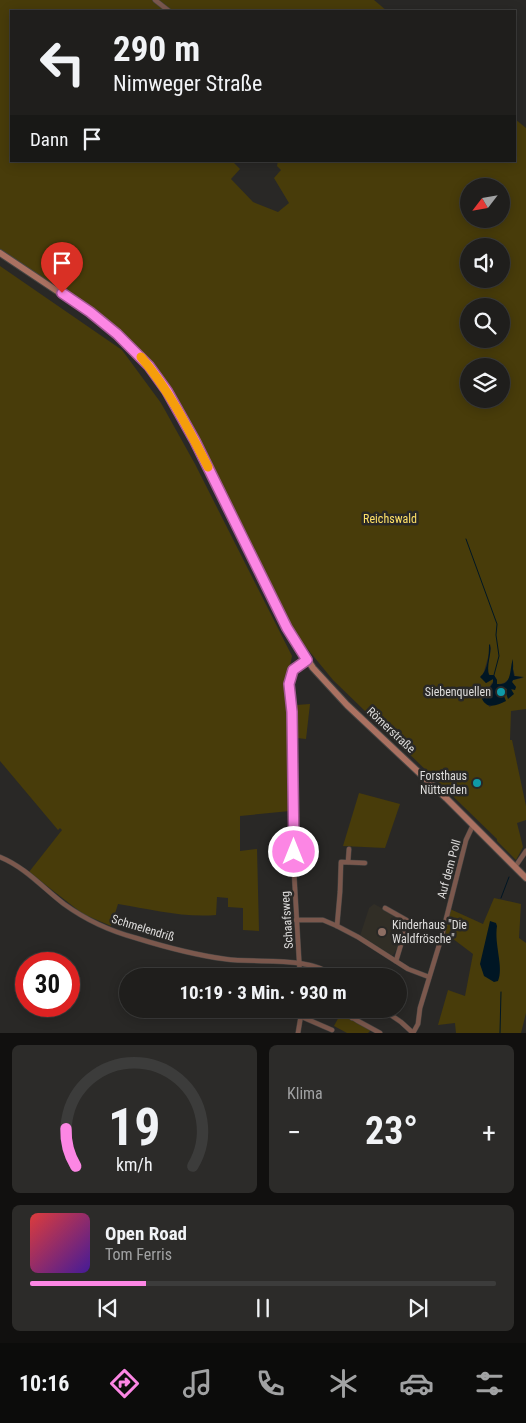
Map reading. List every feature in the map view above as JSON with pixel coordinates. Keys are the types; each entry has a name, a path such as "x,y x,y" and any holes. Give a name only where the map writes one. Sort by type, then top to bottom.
{"main road":[{"name":"Römerstraße","path":"0,253 105,323 140,355 179,411 287,628 307,660 347,705 474,825 526,878"}],"street":[{"path":"155,0 167,10"},
{"name":"Schaafsweg","path":"300,968 296,920 292,712 289,684 293,670 307,660"},
{"name":"Auf dem Poll","path":"413,1033 418,1024 420,1008 441,939 466,840 474,825"},
{"path":"348,862 349,849"},
{"path":"515,867 526,851"},
{"name":"Schmelendriß","path":"0,857 24,871 80,914 126,935 164,946 225,959 290,962 322,968"},
{"path":"337,926 340,862 365,863"},
{"path":"385,908 408,921 396,961"},
{"path":"296,920 323,920 337,926 408,969 429,977"},
{"path":"298,1033 302,1018"},
{"path":"304,1018 332,1030"},
{"path":"352,1018 380,1033"},
{"path":"396,1018 413,1033"}],"shaded area":[{"name":"Kinderhaus \"Die Waldfrösche\"","path":"374,904 401,918 404,922 404,928 397,949 393,955 390,956 360,936 369,908"}],"green space":[{"name":"Reichswald","path":"0,0 374,0 386,10 10,10 10,162 233,162 240,169 231,179 253,202 278,212 289,203 274,178 281,170 277,166 278,162 516,162 516,120 526,128 526,709 511,711 510,740 512,740 526,806 526,820 517,823 523,847 516,860 497,839 333,680 296,635 208,466 159,379 117,333 0,253","holes":["489,645 491,648 488,673 491,676 494,675 497,684 505,683 511,674 514,663 515,676 523,678 513,680 512,682 516,687 506,693 507,689 501,688 500,690 503,693 490,707 482,698 494,680 486,683 481,676 483,675 489,654"]},
{"path":"0,266 122,350 161,403 195,464 292,656 287,681 290,737 290,811 240,816 240,851 257,849 259,931 243,930 243,908 228,907 228,898 217,897 216,915 204,916 118,904 111,926 83,914 29,872 62,830 60,828 58,830 0,761"},
{"path":"310,704 306,739 297,738 296,705"},
{"path":"359,793 400,804 385,848 343,846"},
{"path":"494,898 521,904 519,938 526,943 526,1013 521,1033 456,1033 455,1023 438,1025 448,990 465,996 473,954 444,932 450,909 483,924"},
{"path":"338,1018 354,1018 372,1029 368,1033 347,1033 334,1026"}],"water":[{"path":"490,644 488,671 489,675 494,675 497,684 502,684 508,680 513,659 514,676 524,677 513,680 512,682 516,687 515,690 511,689 514,694 508,699 507,689 501,689 506,701 493,706 487,705 482,699 493,683 493,679 486,683 480,677 486,667"},
{"path":"490,921 496,923 497,926 496,933 500,962 500,975 498,981 494,982 484,976 480,964"}],"waterway":[{"path":"466,539 497,624 496,635 499,656 494,675"},
{"path":"501,898 509,877"},
{"path":"500,1033 501,992"}],"slow traffic":[{"path":"141,357 159,379 175,404 208,467"}],"place":[{"name":"Siebenquellen","path":"501,692"},
{"name":"Forsthaus Nütterden","path":"477,783"},
{"name":"Kinderhaus \"Die Waldfrösche\"","path":"382,932"}],"route":[{"path":"62,293 105,323 140,355 159,379 195,441 287,628 307,660 293,670 289,684 292,712 294,852"}]}
